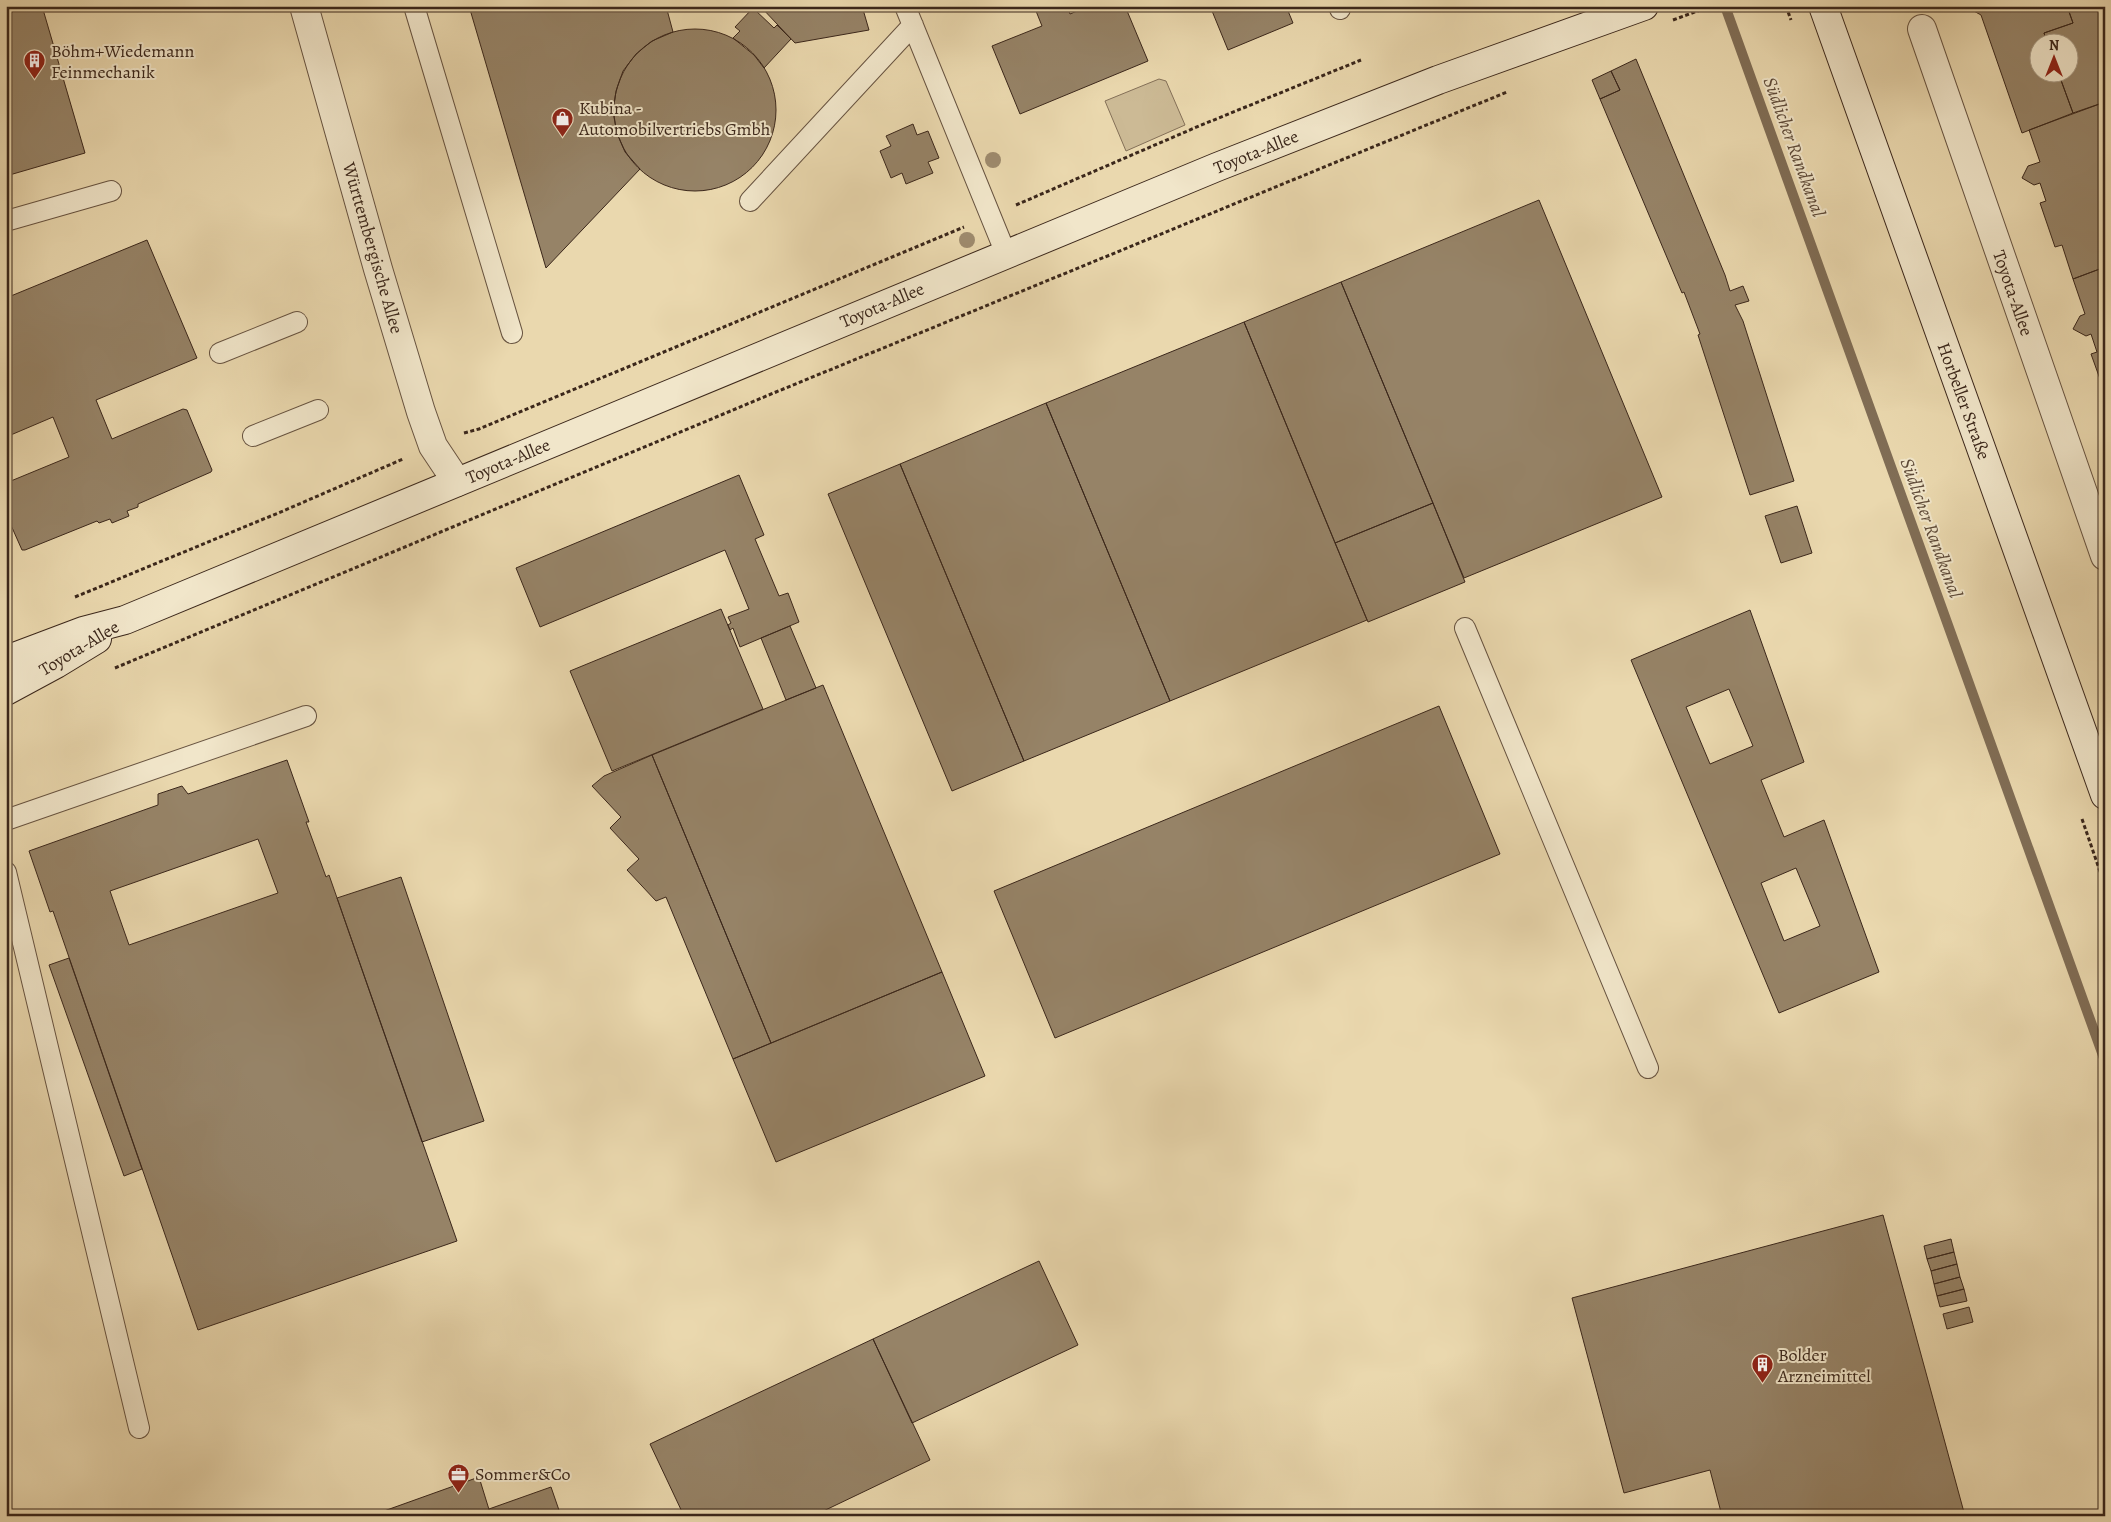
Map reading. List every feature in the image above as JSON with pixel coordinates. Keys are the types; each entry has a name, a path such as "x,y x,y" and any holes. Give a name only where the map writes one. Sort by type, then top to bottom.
{"street":[{"name":"Württembergische Allee","path":"304,6 361,209 419,404 433,446 457,482"},
{"name":"Toyota-Allee","path":"6,660 83,631 125,620 1217,167 1438,80 1644,6"},
{"name":"Horbeller Straße","path":"1823,6 2105,796"},
{"name":"Toyota-Allee","path":"1922,29 2105,556"},
{"name":"Toyota-Allee","path":"6,691 56,664 125,620"}],"lane":[{"path":"414,6 512,333"},
{"path":"905,6 1006,254"},
{"path":"750,201 913,25"},
{"path":"6,221 112,191"},
{"path":"220,353 297,322"},
{"path":"253,436 318,410"},
{"path":"1465,628 1648,1068"},
{"path":"6,820 306,716"},
{"path":"6,872 139,1428"}],"path":[{"path":"1668,22 1711,6"},
{"path":"460,434 488,426 1199,126 1361,60"},
{"path":"114,668 786,388 1509,92"},
{"path":"71,599 283,512 405,458"}],"shaded area":[{"path":"1159,79 1166,81 1185,125 1126,151 1105,101"}],"building":[{"name":"Böhm+Wiedemann Feinmechanik","path":"6,6 42,6 85,153 6,176"},
{"name":"Kubina - Automobilvertriebs Gmbh","path":"469,6 666,6 673,32 652,41 636,54 623,71 616,91 613,112 617,133 625,152 640,169 546,268"},
{"path":"760,6 862,6 869,30 795,43"},
{"path":"1034,6 1067,6 1070,14 1089,6 1125,6 1148,61 1020,114 992,46 1042,26"},
{"path":"1210,6 1286,6 1293,23 1228,50"},
{"path":"1974,6 2067,6 2073,23 2047,32 2028,32 2028,82 2062,82 2073,113 2022,133 1981,15 1972,10"},
{"path":"2067,6 2105,6 2105,102 2073,113 2062,82 2078,82 2078,32 2047,32 2073,23"},
{"path":"753,8 774,28 777,25 791,39 764,68 754,55 733,38 740,31 735,27"},
{"path":"703,29 719,32 733,38 758,59 767,72 773,86 776,110 775,126 767,148 746,173 733,182 719,188 687,191 671,188 657,182 632,161 623,148 617,134 614,102 617,86 623,72 644,47 657,38 671,32"},
{"path":"1636,59 1730,291 1743,286 1749,301 1735,305 1743,321 1794,481 1750,495 1698,335 1700,334 1684,292 1682,293 1600,99 1620,90 1611,71"},
{"path":"1611,71 1620,90 1600,99 1592,80"},
{"path":"2105,102 2105,267 2073,279 2062,245 2055,247 2040,203 2046,201 2040,183 2034,185 2022,178 2028,166 2040,162 2029,130"},
{"path":"913,124 917,135 928,131 939,158 928,162 933,173 906,184 902,173 891,178 880,151 891,146 886,136"},
{"path":"1539,200 1662,497 1464,578 1341,282"},
{"path":"147,240 197,358 96,400 112,439 183,409 187,410 212,470 138,504 138,507 127,511 129,516 112,523 110,519 99,523 97,521 22,550 6,514 6,483 69,457 53,417 6,437 6,298"},
{"path":"2105,267 2105,393 2091,354 2097,352 2091,334 2086,336 2073,329 2080,316 2085,314 2073,279"},
{"path":"1341,282 1433,503 1335,543 1244,322"},
{"path":"1244,322 1367,620 1170,701 1046,403"},
{"path":"1046,403 1170,701 1024,761 900,464"},
{"path":"900,464 1024,761 952,791 828,494"},
{"path":"739,475 764,535 755,539 779,596 788,593 799,622 740,647 733,628 730,630 728,625 731,623 728,617 749,609 725,550 540,627 516,568"},
{"path":"1433,503 1465,582 1368,622 1335,543"},
{"path":"1797,506 1812,553 1781,563 1765,516"},
{"path":"721,609 763,709 612,771 570,671"},
{"path":"1750,610 1804,762 1761,780 1784,837 1824,820 1879,972 1779,1013 1631,660","holes":["1729,689 1753,746 1710,764 1686,707","1796,868 1820,926 1784,941 1761,883"]},
{"path":"790,626 816,688 786,700 761,638"},
{"path":"823,685 942,972 771,1043 652,755"},
{"path":"1439,706 1500,854 1055,1038 994,891"},
{"path":"652,755 771,1043 733,1059 666,897 656,901 627,870 639,859 610,828 621,817 592,786 604,776"},
{"path":"287,760 309,822 306,822 326,877 329,875 457,1241 198,1330 53,911 50,912 29,851 158,805 158,794 182,786 188,794","holes":["258,839 278,893 129,945 110,891"]},
{"path":"401,877 484,1121 422,1142 337,898"},
{"path":"69,958 142,1169 124,1176 49,965"},
{"path":"942,972 985,1076 776,1162 733,1059"},
{"name":"Bolder Arzneimittel","path":"1883,1215 1965,1516 1722,1516 1710,1470 1624,1493 1572,1298"},
{"path":"1951,1239 1954,1252 1927,1259 1924,1246"},
{"path":"1954,1252 1957,1264 1931,1271 1927,1259"},
{"path":"1039,1261 1078,1345 912,1423 873,1339"},
{"path":"1957,1264 1960,1277 1934,1284 1931,1271"},
{"path":"1960,1277 1964,1289 1937,1296 1934,1284"},
{"path":"1964,1289 1967,1301 1940,1307 1937,1296"},
{"path":"1969,1307 1973,1322 1947,1329 1943,1314"},
{"path":"873,1339 930,1460 813,1516 684,1516 650,1444"},
{"name":"Sommer&Co","path":"479,1477 491,1516 370,1516"},
{"path":"551,1487 561,1516 491,1516 489,1509"},
{"path":"1721,1512 1722,1516 1706,1516"}],"waterway":[{"name":"Südlicher Randkanal","path":"1725,6 2105,1061"}],"place":[{"name":"Böhm+Wiedemann Feinmechanik","path":"35,80"},
{"name":"Kubina - Automobilvertriebs Gmbh","path":"563,137"},
{"name":"Bolder Arzneimittel","path":"1762,1384"},
{"name":"Sommer&Co","path":"459,1493"}]}
